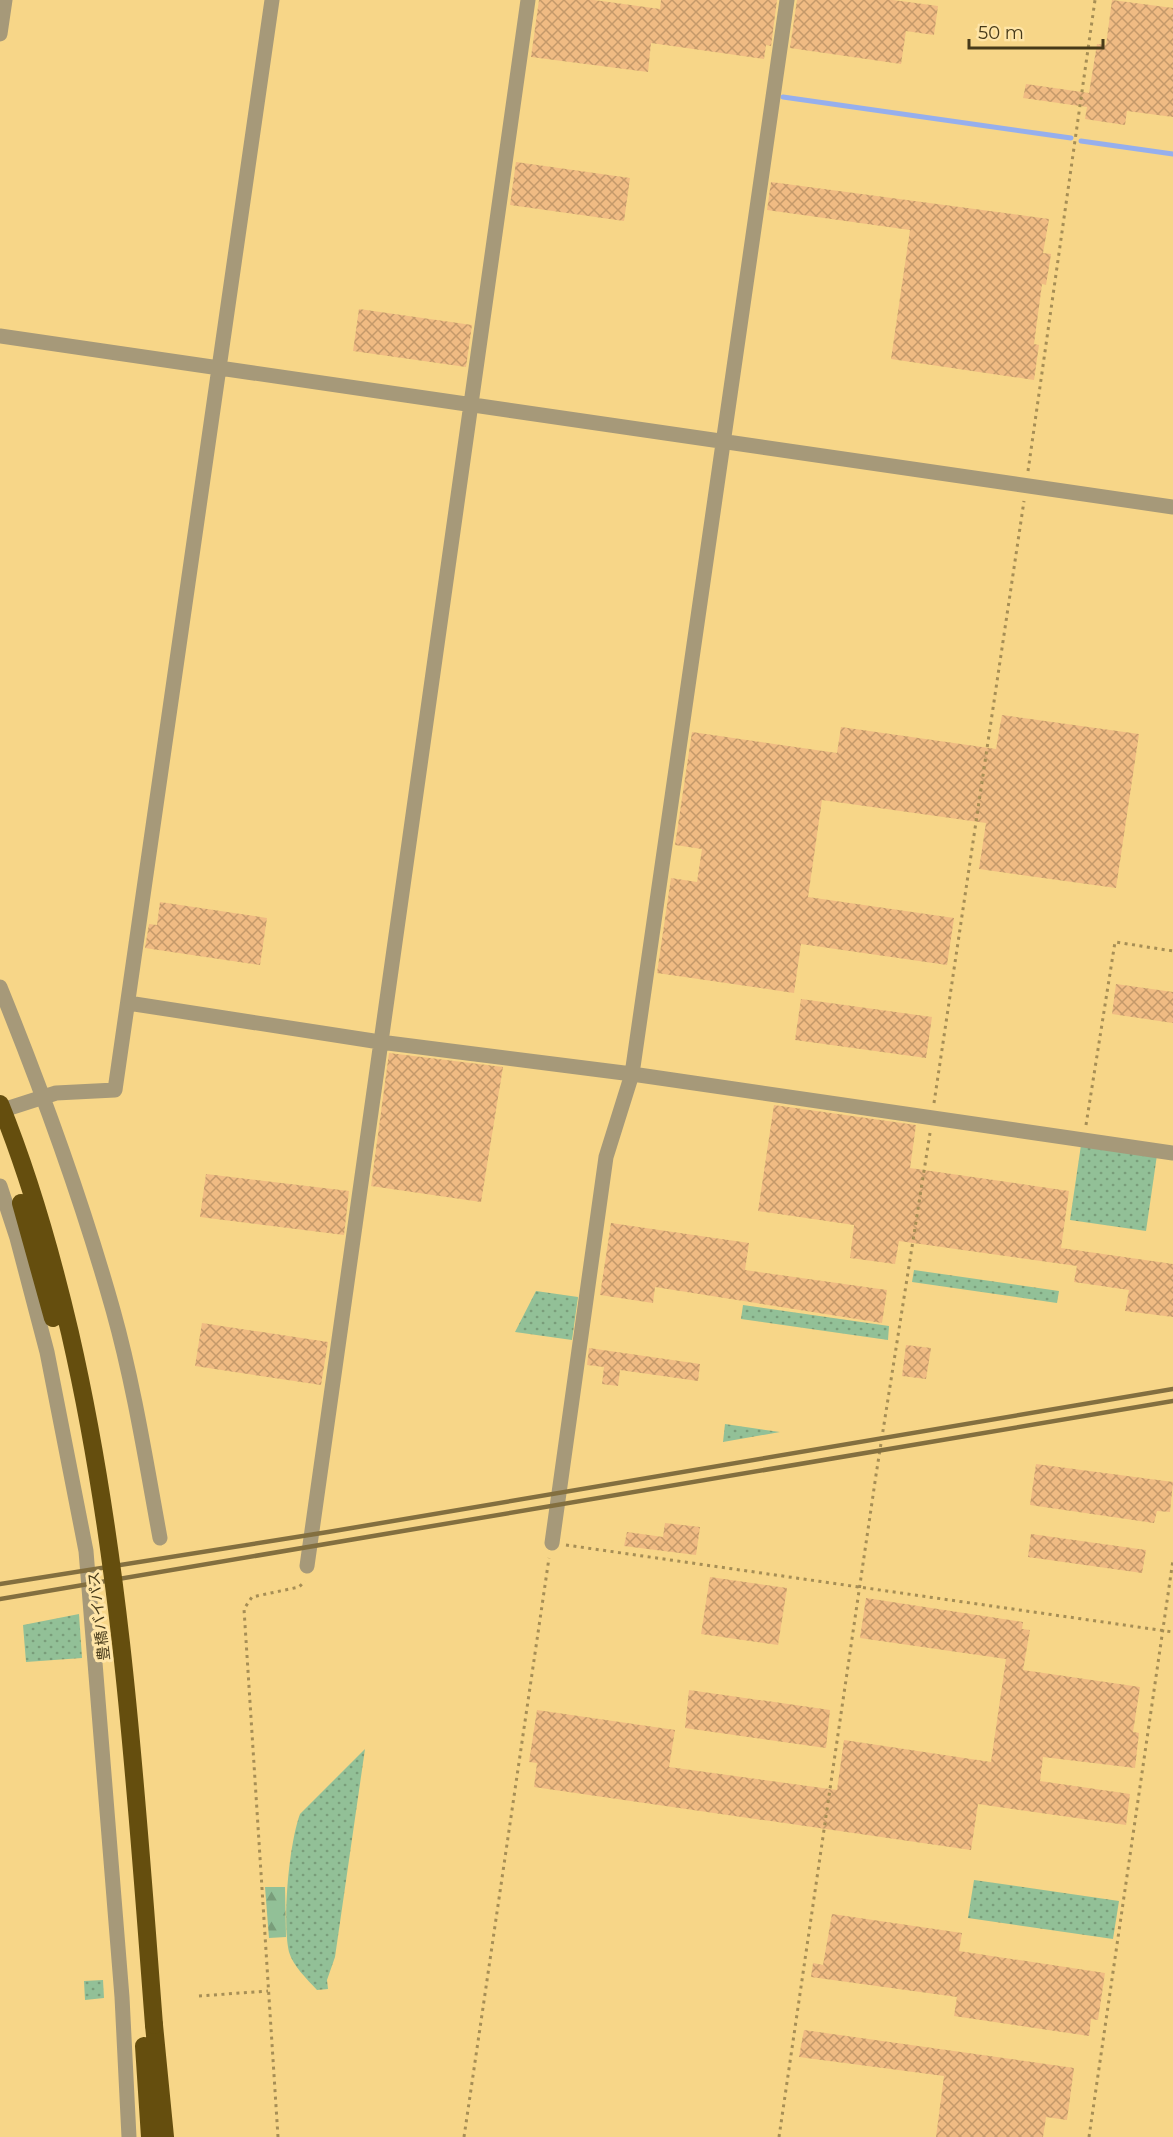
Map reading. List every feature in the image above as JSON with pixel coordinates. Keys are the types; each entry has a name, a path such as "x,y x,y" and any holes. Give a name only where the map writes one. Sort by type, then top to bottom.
{"highway":[{"name":"豊橋バイパス","path":"0,1104 53,1262 85,1399 100,1486 121,1635 165,2137"},
{"name":"豊橋バイパス","path":"0,1136 40,1265 73,1399 91,1487 127,1797 150,2137"}],"street":[{"path":"0,34 5,0"},
{"path":"0,1111 56,1093 115,1090 272,0"},
{"path":"307,1566 528,0"},
{"path":"552,1543 604,1170 632,1074 787,0"},
{"path":"0,336 1173,507"},
{"path":"0,987 45,1097 113,1311 144,1449 160,1538"},
{"path":"128,1003 380,1042 632,1074 932,1120 1173,1153"},
{"path":"0,1186 17,1238 47,1352 86,1551 122,1997 129,2137"}],"path":[{"path":"779,2137 1026,485 1095,0"},
{"path":"1083,1142 1115,942 1173,951"},
{"path":"464,2137 552,1543 1173,1632"},
{"path":"1089,2137 1173,1560"},
{"path":"278,2137 244,1609 252,1597 299,1587 305,1582 307,1566"},
{"path":"199,1996 268,1991"}],"green space":[{"path":"1081,1145 1157,1155 1146,1231 1070,1220"},
{"path":"914,1270 1059,1291 1057,1303 912,1282"},
{"path":"536,1291 578,1297 572,1340 515,1332"},
{"path":"743,1305 889,1326 888,1340 741,1319"},
{"path":"725,1424 780,1432 723,1442"},
{"path":"79,1614 82,1658 26,1662 23,1625"},
{"path":"365,1749 335,1957 327,1980 328,1989 317,1990 291,1957 287,1938 288,1883 296,1827 300,1814"},
{"path":"974,1880 1119,1901 1113,1939 968,1918"},
{"path":"265,1887 285,1887 286,1937 269,1938"},
{"path":"103,1980 104,1998 85,2000 84,1981"}],"building":[{"path":"539,0 594,0 660,9 661,0 777,0 771,46 766,45 764,59 651,43 648,72 531,57"},
{"path":"797,0 893,0 938,6 934,35 906,31 901,64 790,48"},
{"path":"1112,0 1173,8 1173,117 1127,111 1125,125 1085,119 1087,107 1023,98 1026,84 1089,93 1097,44 1106,45"},
{"path":"516,162 630,178 624,221 510,205"},
{"path":"771,182 1049,219 1043,253 1051,254 1046,285 1042,284 1034,344 1039,345 1034,380 891,359 910,230 767,210"},
{"path":"359,309 472,325 466,367 353,351"},
{"path":"1002,715 1139,734 1116,888 979,869 986,823 822,800 808,897 954,918 947,965 801,944 794,993 657,973 671,878 697,882 702,849 675,845 692,732 837,753 841,727 996,749"},
{"path":"160,902 267,918 260,965 145,948 149,924 157,925"},
{"path":"1116,984 1173,992 1173,1023 1112,1014"},
{"path":"801,999 932,1017 926,1058 795,1040"},
{"path":"389,1053 503,1067 481,1202 371,1186"},
{"path":"774,1105 916,1125 910,1168 1069,1191 1061,1248 1173,1264 1173,1317 1125,1311 1129,1290 1074,1282 1077,1266 899,1241 895,1264 850,1258 854,1225 758,1211"},
{"path":"206,1174 349,1191 344,1235 200,1217"},
{"path":"611,1223 749,1243 745,1270 887,1290 882,1323 655,1287 653,1303 600,1295"},
{"path":"202,1323 328,1342 321,1385 195,1366"},
{"path":"906,1345 931,1348 926,1379 902,1376"},
{"path":"589,1348 700,1364 698,1381 620,1370 618,1386 602,1384 604,1367 587,1365"},
{"path":"1036,1464 1173,1482 1170,1512 1157,1511 1154,1523 1030,1505"},
{"path":"665,1523 700,1527 696,1555 624,1546 627,1532 663,1537"},
{"path":"1031,1534 1146,1550 1142,1573 1028,1557"},
{"path":"710,1577 787,1588 778,1645 701,1634"},
{"path":"866,1598 1023,1622 1022,1629 1030,1630 1023,1670 1140,1687 1133,1732 1139,1733 1135,1768 1043,1757 1040,1781 1130,1794 1126,1825 978,1804 971,1850 534,1787 537,1763 529,1762 537,1710 675,1730 669,1767 837,1790 844,1740 991,1762 1006,1659 860,1638"},
{"path":"689,1690 830,1710 826,1748 685,1728"},
{"path":"832,1914 962,1933 959,1951 1105,1973 1098,2020 1091,2019 1089,2036 954,2016 957,1997 811,1977 813,1963 823,1965"},
{"path":"804,2030 1074,2068 1067,2120 1046,2117 1043,2137 936,2137 944,2076 799,2057"}],"waterway":[{"path":"783,97 1071,138"},
{"path":"1081,141 1173,154"}],"railway":[{"path":"0,1584 328,1532 1173,1389"},
{"path":"0,1599 1173,1401"}]}
